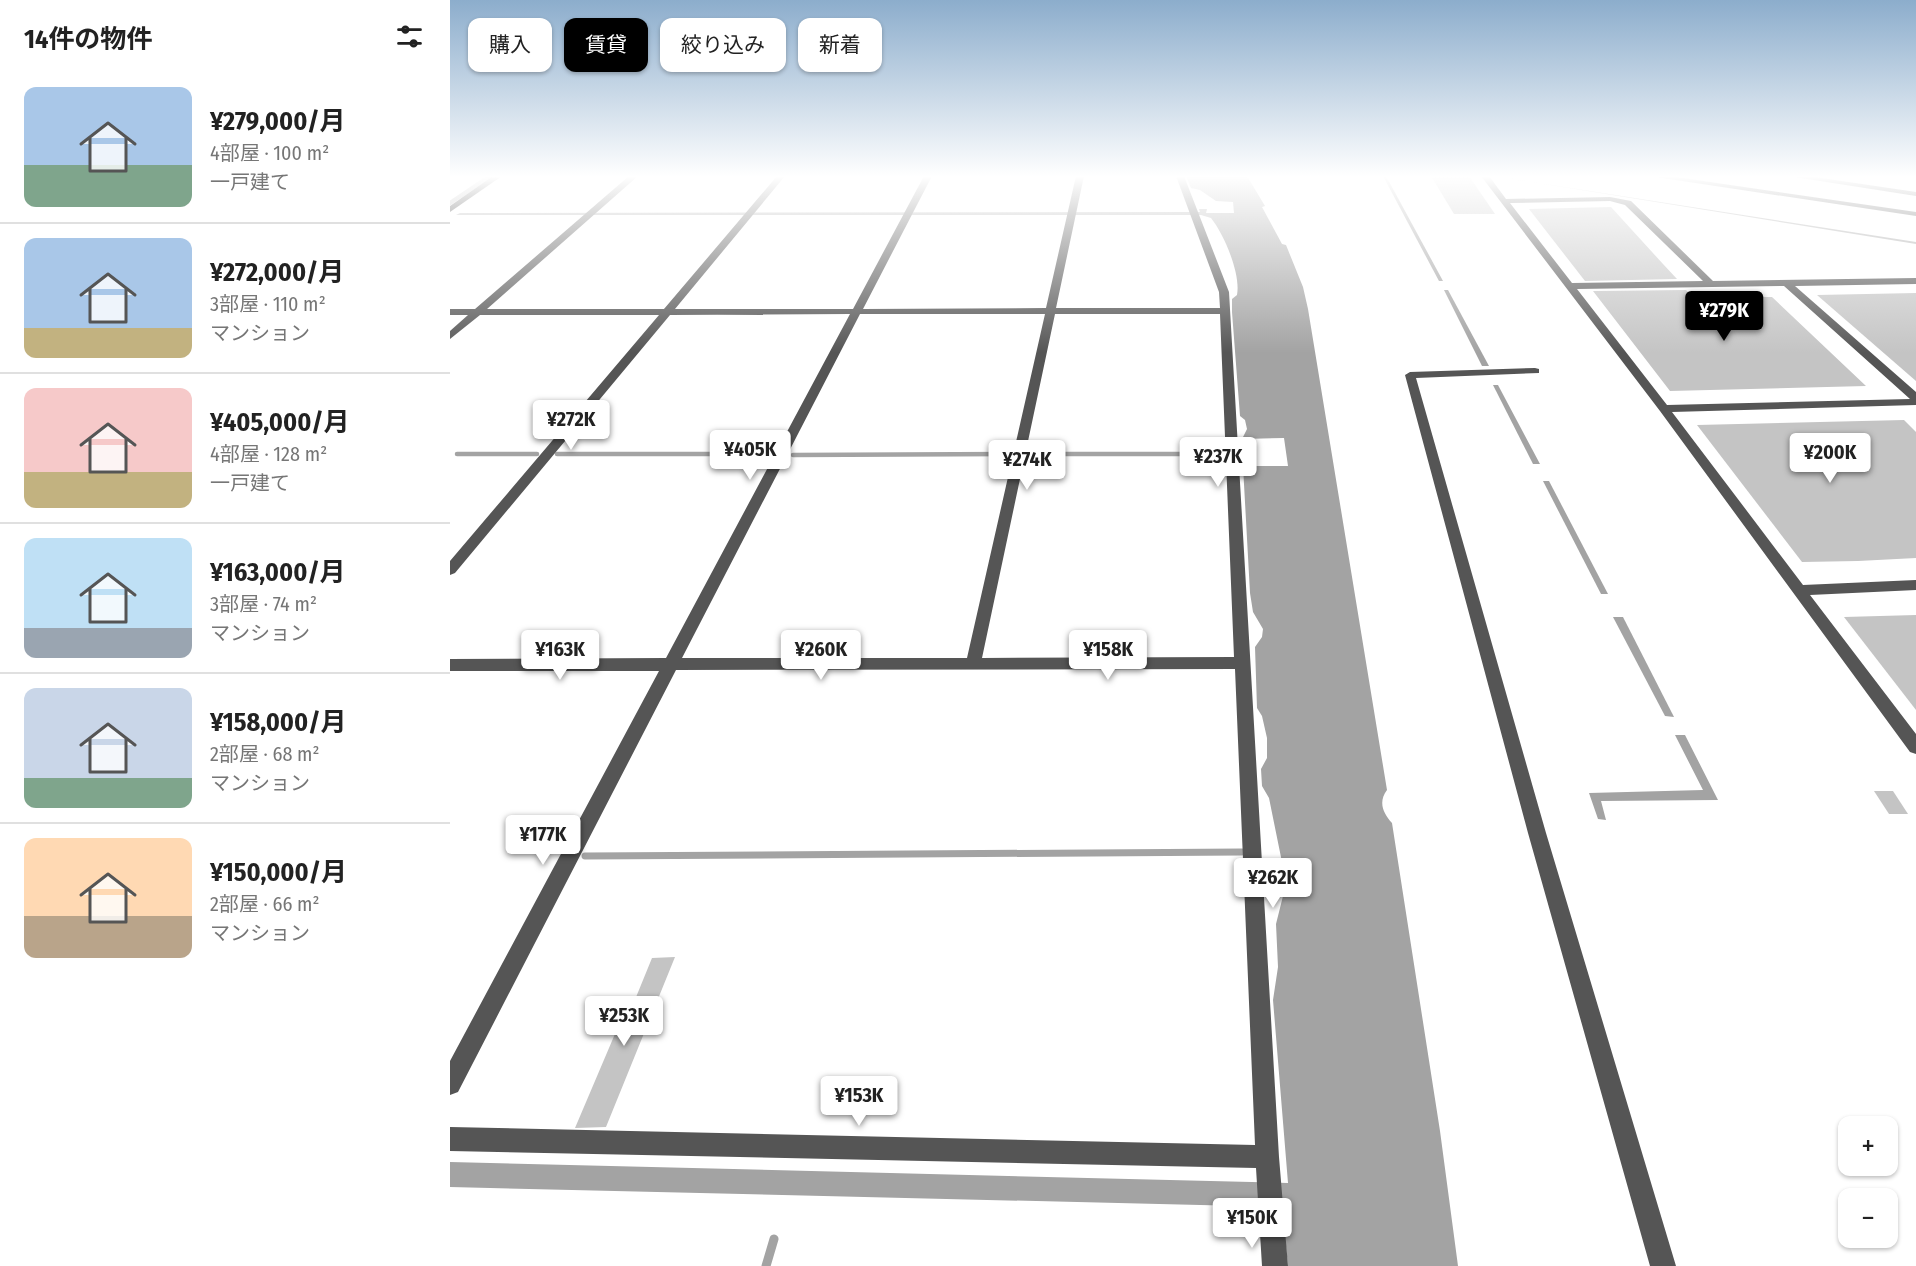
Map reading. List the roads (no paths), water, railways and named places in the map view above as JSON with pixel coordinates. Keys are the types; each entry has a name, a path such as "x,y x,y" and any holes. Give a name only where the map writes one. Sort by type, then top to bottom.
{"street":[{"path":"450,336 566,235"},
{"path":"450,570 732,235"},
{"path":"450,1084 898,235"},
{"path":"973,665 1067,235"},
{"path":"1203,235 1224,292 1267,1157 1275,1266"},
{"path":"1531,235 1664,409 1916,747"},
{"path":"1661,235 1711,284"},
{"path":"1571,286 1916,281"},
{"path":"1786,283 1916,400"},
{"path":"450,312 1225,311"},
{"path":"1535,371 1410,375 1537,833 1663,1266"},
{"path":"1664,409 1916,400"},
{"path":"1798,590 1916,585"},
{"path":"450,665 1242,663"},
{"path":"450,1139 1267,1157"}],"waterway":[{"path":"457,454 537,454"},
{"path":"557,454 775,454"},
{"path":"793,455 1010,454"},
{"path":"1025,454 1220,454"},
{"path":"585,856 1242,852"},
{"path":"766,1266 774,1239"}]}
